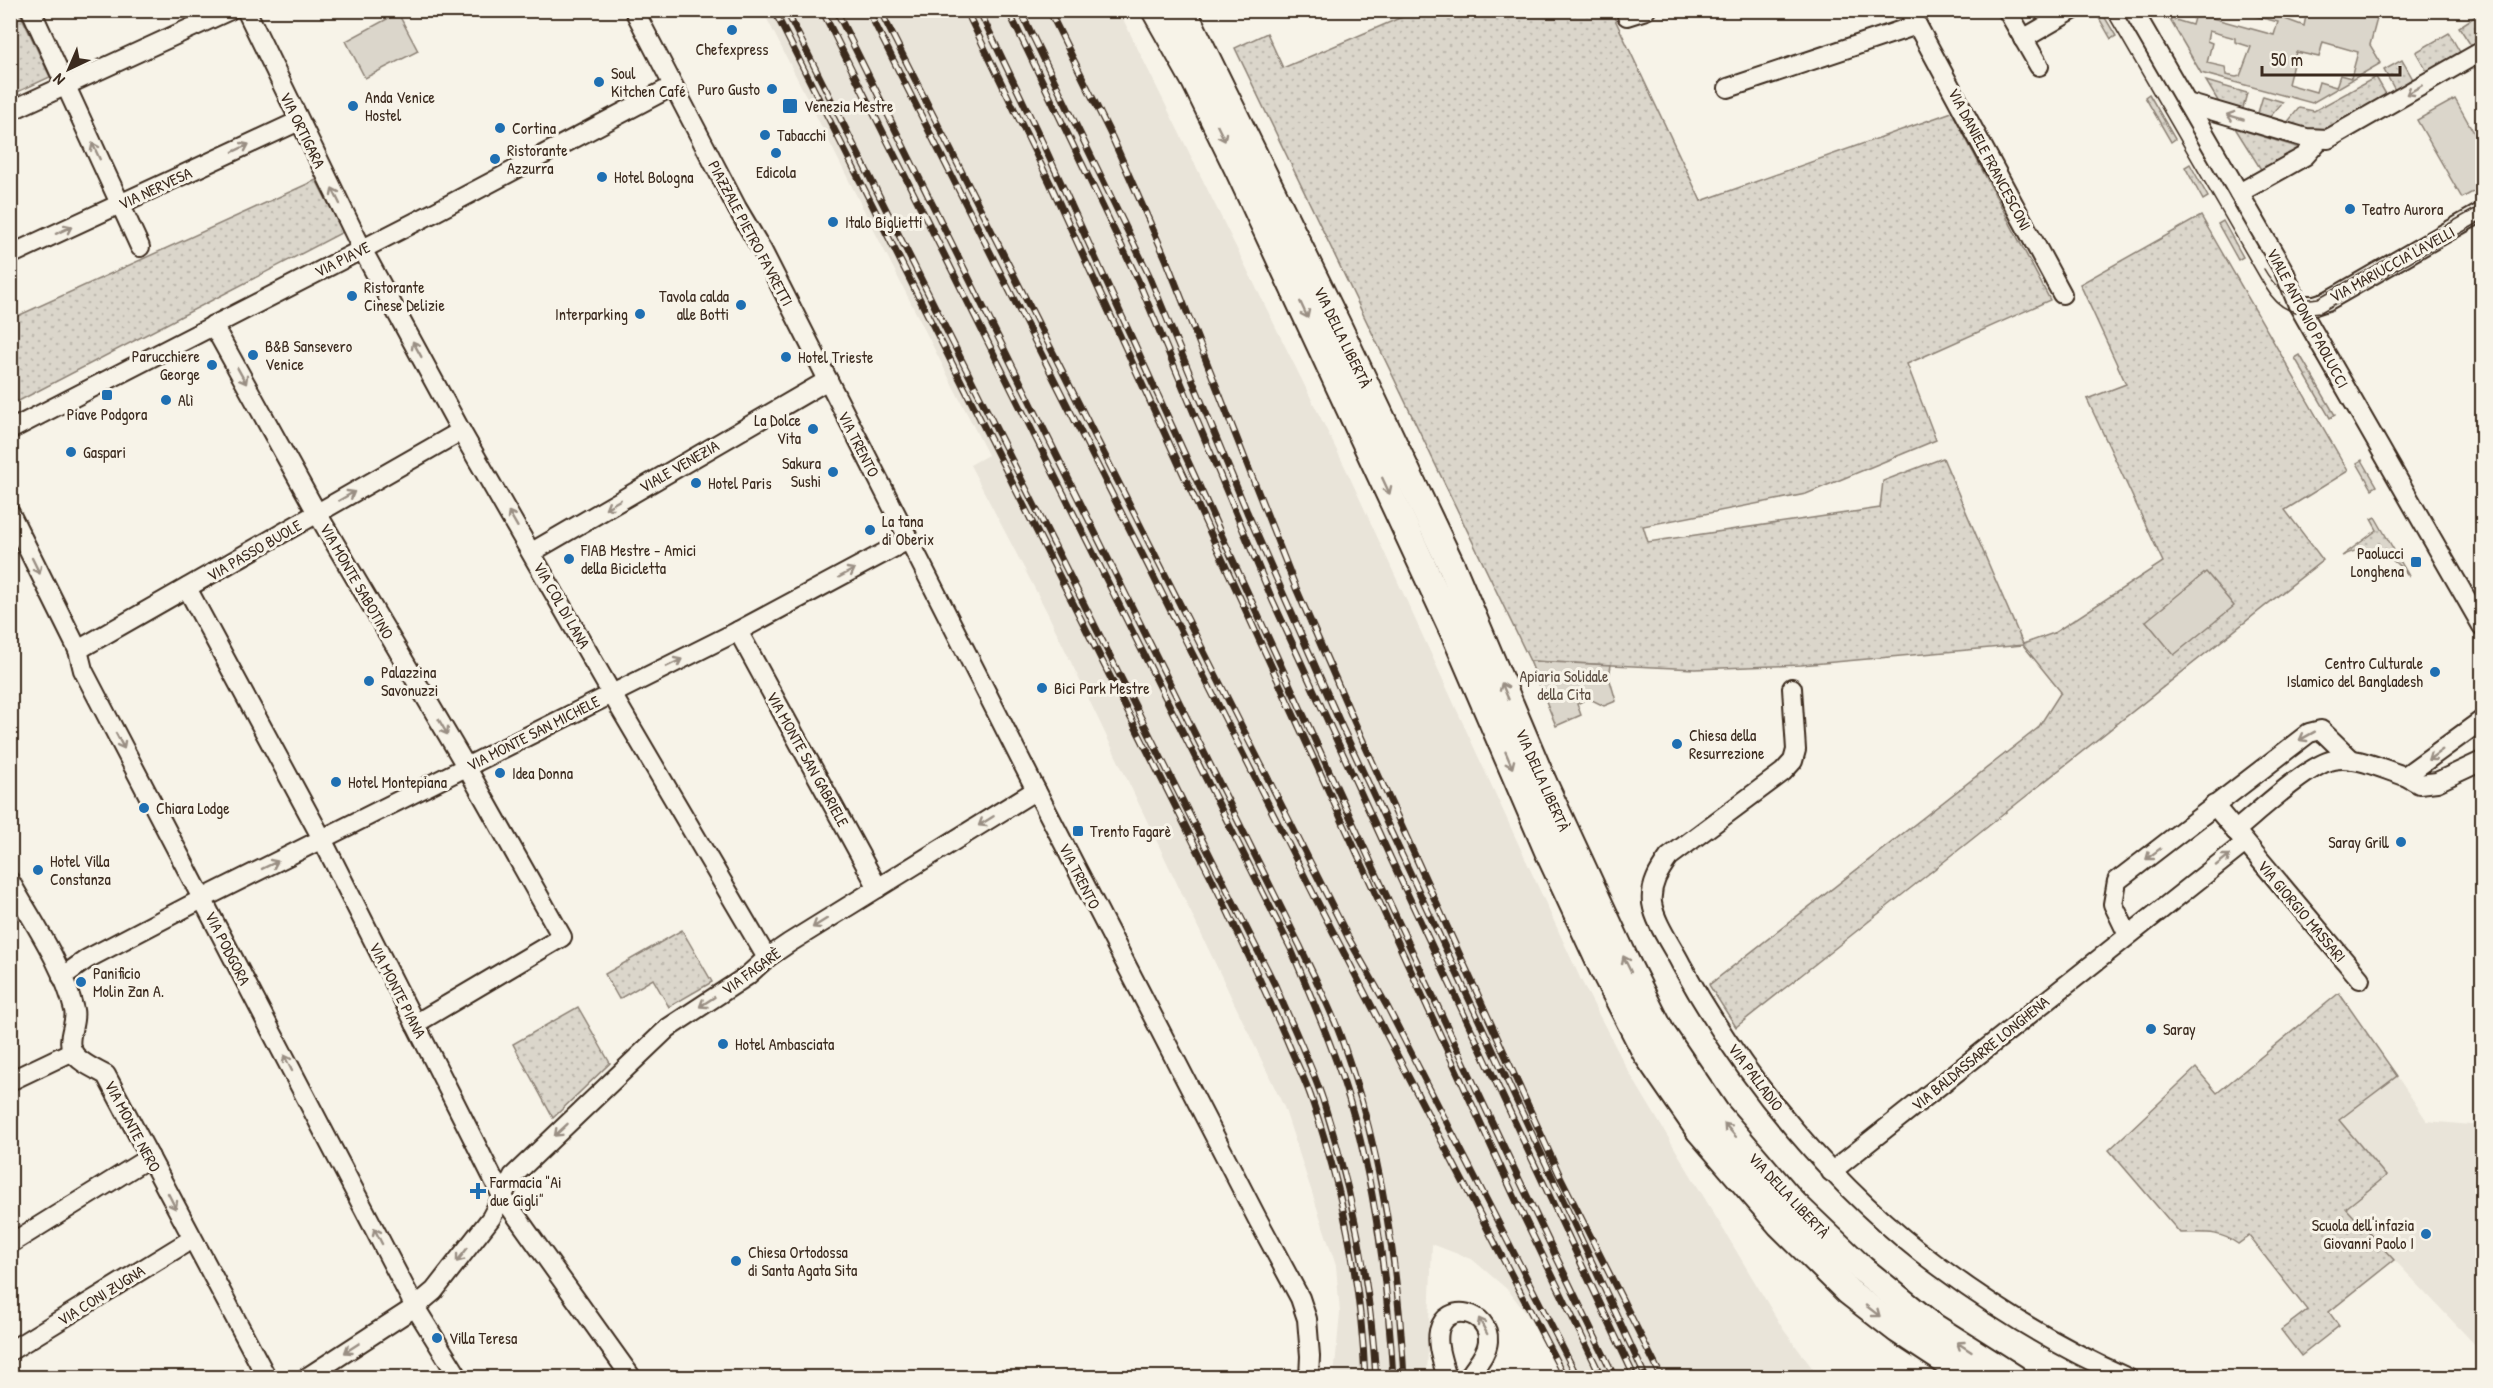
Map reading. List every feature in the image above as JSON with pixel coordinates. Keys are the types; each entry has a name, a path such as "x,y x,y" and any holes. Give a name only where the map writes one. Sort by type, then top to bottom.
{"highway":[{"name":"VIA DELLA LIBERTÀ","path":"1155,10 1195,81 1239,171 1456,637 1548,851 1646,1053 1699,1130 1780,1224 1849,1292 1898,1330"},
{"path":"1160,10 1195,81"},
{"name":"VIA DELLA LIBERTÀ","path":"1183,10 1342,335 1452,567 1543,782 1626,963 1661,1032 1716,1113 1793,1203 1862,1269 1932,1326 2014,1377"},
{"path":"1898,1330 1947,1377"},
{"path":"1898,1330 1971,1377"}],"street":[{"path":"31,10 58,78 140,247"},
{"path":"10,111 58,78 230,10"},
{"name":"VIA ORTIGARA","path":"246,10 362,249"},
{"name":"PIAZZALE PIETRO FAVRETTI","path":"634,10 828,380"},
{"path":"1627,16 1646,10"},
{"path":"2007,10 2038,66"},
{"path":"2023,39 2073,10"},
{"name":"VIALE ANTONIO PAOLUCCI","path":"2133,10 2284,271 2298,305 2482,626"},
{"name":"VIA DANIELE FRANCESCONI","path":"1728,88 1913,18 2062,294"},
{"path":"2187,103 2319,140 2328,139 2482,51"},
{"name":"VIA PIAVE","path":"10,430 673,86"},
{"name":"VIA NERVESA","path":"10,255 299,121"},
{"path":"2239,193 2305,156 2319,140"},
{"name":"VIA MARIUCCIA LAVELLI","path":"2298,305 2315,305 2326,301 2482,212"},
{"name":"VIA COL DI LANA","path":"362,249 461,431 767,958"},
{"name":"VIA MONTE SABOTINO","path":"213,325 317,513 466,767 562,937 415,1024"},
{"name":"VIA TRENTO","path":"828,380 1036,790 1300,1298 1307,1319 1309,1377"},
{"name":"VIALE VENEZIA","path":"532,552 828,380"},
{"name":"VIA PASSO BUOLE","path":"78,650 461,431"},
{"name":"VIA PODGORA","path":"10,513 78,650 83,670 210,895 415,1307 459,1377"},
{"name":"VIA MONTE SAN MICHELE","path":"62,977 87,959 466,767 608,687 738,631 908,540"},
{"name":"VIA MONTE PIANA","path":"188,588 321,839 502,1196 632,1377"},
{"name":"VIA MONTE SAN GABRIELE","path":"738,631 878,888"},
{"name":"VIA PALLADIO","path":"1792,688 1796,734 1793,761 1783,772 1669,857 1659,872 1653,888 1652,903 1703,1004 1744,1064 1849,1191 1941,1268 2069,1349 2128,1377"},
{"path":"2405,776 2482,720"},
{"name":"VIA BALDASSARRE LONGHENA","path":"2128,935 2113,904 2117,881 2214,805 2309,733 2321,730 2352,760"},
{"name":"VIA BALDASSARRE LONGHENA","path":"1831,1172 2128,935 2240,837 2314,767 2333,760 2352,760 2405,776 2420,784 2437,782 2482,761"},
{"name":"VIA FAGARÈ","path":"306,1377 415,1307 434,1291 491,1218 513,1176 668,1028 747,976 767,958 1036,790"},
{"path":"2214,805 2240,837"},
{"name":"VIA GIORGIO MASSARI","path":"2240,837 2360,979"},
{"path":"10,881 62,977 74,1010 75,1020 70,1042 72,1051 10,1081"},
{"name":"VIA MONTE NERO","path":"72,1051 86,1064 106,1075 267,1377"},
{"path":"10,1244 150,1157"},
{"name":"VIA CONI ZUGNA","path":"10,1350 192,1239"},
{"path":"1447,1377 1439,1345 1440,1330 1445,1320 1463,1312 1474,1314 1483,1322 1488,1339 1482,1358 1468,1377"}],"shaded area":[{"path":"763,11 1119,11 1346,469 1581,980 1626,1067 1783,1329 1819,1377 1561,1377 1529,1317 1508,1290 1473,1260 1432,1244 1427,1377 1334,1377 1340,1313 1336,1266 1284,1107 1047,612 970,465 988,455"},
{"name":"Scuola dell'infazia Giovanni Paolo I","path":"2397,1076 2427,1121 2482,1126 2482,1352 2345,1208 2338,1120"}],"green space":[{"path":"10,11 19,11 50,77 11,95"},
{"path":"1416,11 1611,11 1701,201 1952,112 2050,300 1907,364 1936,440 1806,494 1643,526 1648,542 1880,508 1883,481 1943,458 2023,644 2054,633 2163,562 2087,399 2126,384 2080,284 2201,216 2348,471 2285,510 2323,560 1736,1027 1709,985 2038,728 2061,692 2023,645 1801,665 1695,669 1530,661 1235,48 1267,33 1283,68"},
{"path":"2095,11 2101,11 2116,36 2111,39"},
{"path":"2196,11 2201,11 2201,15 2274,35 2278,22 2255,16 2256,11 2286,13 2285,19 2304,26 2307,11 2329,11 2347,15 2349,11 2379,11 2370,45 2381,63 2312,103 2201,73 2169,18 2192,25","holes":["2209,31 2235,38 2235,42 2251,47 2240,76 2226,75 2225,67 2207,63 2212,43 2207,41","2323,42 2358,52 2351,78 2340,75 2336,87 2319,82 2316,92 2288,84 2296,52 2319,57"]},
{"path":"2482,12 2482,41 2472,47 2459,27"},
{"path":"398,13 418,51 365,78 346,41"},
{"path":"2449,33 2461,54 2428,73 2416,52"},
{"path":"2402,60 2414,81 2396,92 2384,70"},
{"path":"2376,77 2387,96 2321,133 2286,124 2299,108 2314,111"},
{"path":"2206,81 2247,93 2242,112 2221,106"},
{"path":"2149,94 2175,139 2171,142 2145,97"},
{"path":"2263,96 2283,102 2268,119 2257,116"},
{"path":"2455,99 2482,147 2482,187 2462,198 2417,120"},
{"path":"2235,128 2300,148 2262,171"},
{"path":"2190,164 2208,197 2203,200 2185,167"},
{"path":"316,180 343,232 11,405 11,319"},
{"path":"2223,221 2243,257 2238,260 2218,224"},
{"path":"2300,355 2335,415 2330,418 2295,358"},
{"path":"2362,460 2377,486 2372,489 2357,463"},
{"path":"2375,517 2409,576 2394,561 2379,552 2362,550 2342,556 2377,530 2371,519"},
{"path":"2206,572 2234,606 2174,655 2146,621"},
{"name":"Apiaria Solidale della Cita","path":"1530,661 1611,665 1609,677 1616,701 1604,706 1588,698 1577,704 1581,715 1556,726"},
{"path":"682,930 712,982 669,1007 653,979 619,999 605,974"},
{"path":"2339,993 2397,1076 2339,1120 2386,1176 2346,1208 2394,1260 2329,1312 2339,1326 2301,1356 2281,1330 2307,1310 2249,1236 2238,1244 2217,1234 2180,1233 2109,1150 2196,1068 2217,1093"},
{"path":"578,1007 610,1063 553,1118 513,1044"}],"tram line":[{"path":"2105,10 2266,288 2276,302 2289,310 2303,313 2321,312 2482,221"},
{"path":"2264,269 2280,289 2293,297 2318,298 2482,205"}],"railway":[{"path":"774,10 1211,877 1259,977 1302,1075 1322,1131 1341,1200 1359,1306 1365,1378"},
{"path":"786,10 1275,985 1300,1042 1323,1100 1351,1202 1369,1307 1376,1378"},
{"path":"822,10 1291,949 1309,991 1342,1076 1370,1184 1381,1248 1393,1378"},
{"path":"836,10 1300,946 1335,1021 1369,1127 1378,1168 1392,1252 1404,1378"},
{"path":"868,10 1317,901 1565,1378"},
{"path":"880,10 1349,939 1388,1008 1578,1378"},
{"path":"966,10 1050,183 1520,1209 1602,1378"},
{"path":"979,10 1039,135 1467,1069 1615,1378"},
{"path":"1008,10 1138,280 1272,599 1391,859 1635,1378"},
{"path":"1020,10 1149,275 1247,512 1342,727 1646,1378"},
{"path":"1049,10 1112,137 1166,259 1296,588 1354,721 1559,1174 1662,1378"}],"place":[{"name":"Chefexpress","path":"732,30"},
{"name":"Soul Kitchen Café","path":"599,82"},
{"name":"Puro Gusto","path":"772,89"},
{"name":"Anda Venice Hostel","path":"353,106"},
{"name":"Venezia Mestre","path":"790,106"},
{"name":"Cortina","path":"500,128"},
{"name":"Tabacchi","path":"765,135"},
{"name":"Edicola","path":"776,153"},
{"name":"Ristorante Azzurra","path":"495,159"},
{"name":"Hotel Bologna","path":"602,177"},
{"name":"Teatro Aurora","path":"2350,209"},
{"name":"Italo Biglietti","path":"833,222"},
{"name":"Ristorante Cinese Delizie","path":"352,296"},
{"name":"Tavola calda alle Botti","path":"741,305"},
{"name":"Interparking","path":"640,314"},
{"name":"B&B Sansevero Venice","path":"253,355"},
{"name":"Hotel Trieste","path":"786,357"},
{"name":"Parucchiere George","path":"212,365"},
{"name":"Piave Podgora","path":"107,395"},
{"name":"Alì","path":"166,400"},
{"name":"La Dolce Vita","path":"813,429"},
{"name":"Gaspari","path":"71,452"},
{"name":"Sakura Sushi","path":"833,472"},
{"name":"Hotel Paris","path":"696,483"},
{"name":"La tana di Oberix","path":"870,530"},
{"name":"FIAB Mestre - Amici della Bicicletta","path":"569,559"},
{"name":"Paolucci Longhena","path":"2416,562"},
{"name":"Centro Culturale Islamico del Bangladesh","path":"2435,672"},
{"name":"Palazzina Savonuzzi","path":"369,681"},
{"name":"Bici Park Mestre","path":"1042,688"},
{"name":"Chiesa della Resurrezione","path":"1677,744"},
{"name":"Idea Donna","path":"500,773"},
{"name":"Hotel Montepiana","path":"336,782"},
{"name":"Chiara Lodge","path":"144,808"},
{"name":"Trento Fagarè","path":"1078,831"},
{"name":"Saray Grill","path":"2401,842"},
{"name":"Hotel Villa Constanza","path":"38,870"},
{"name":"Panificio Molin Zan A.","path":"81,982"},
{"name":"Saray","path":"2151,1029"},
{"name":"Hotel Ambasciata","path":"723,1044"},
{"name":"Farmacia \"Ai due Gigli\"","path":"478,1191"},
{"name":"Scuola dell'infazia Giovanni Paolo I","path":"2426,1234"},
{"name":"Chiesa Ortodossa di Santa Agata Sita","path":"736,1261"},
{"name":"Villa Teresa","path":"437,1338"}]}
